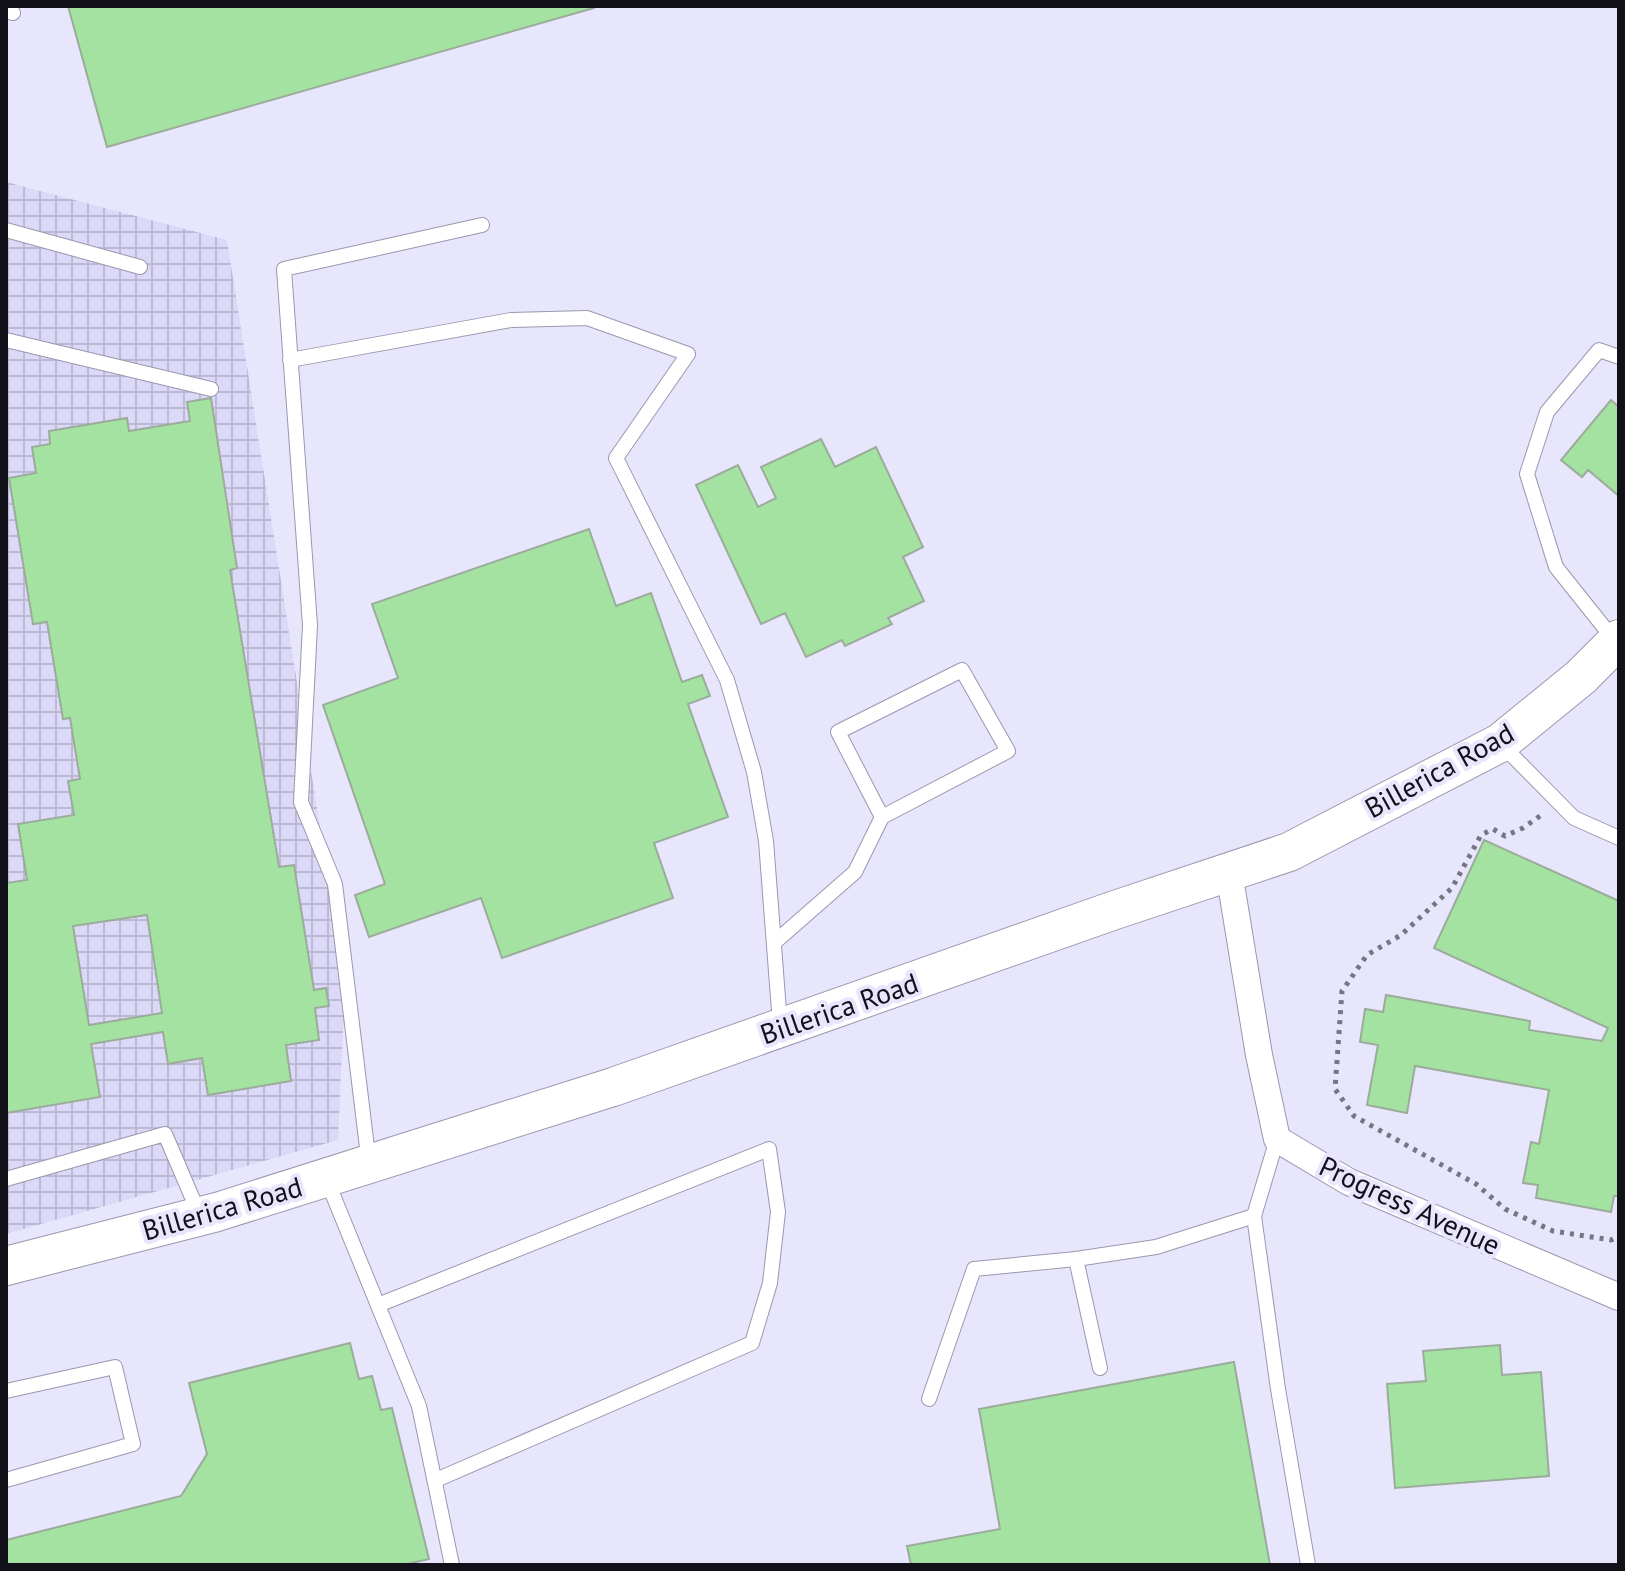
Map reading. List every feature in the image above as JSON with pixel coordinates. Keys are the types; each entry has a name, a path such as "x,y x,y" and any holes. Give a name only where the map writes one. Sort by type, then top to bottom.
{"main road":[{"name":"Billerica Road","path":"6,1266 200,1216 613,1087 1289,852 1500,743 1581,677 1617,641"}],"street":[{"path":"1229,872 1259,1055 1277,1139"},
{"name":"Progress Avenue","path":"1277,1139 1349,1182 1619,1297"}],"lane":[{"path":"369,1164 335,884 301,802 310,625 284,269 482,225"},
{"path":"6,230 140,267"},
{"path":"290,360 511,320 587,318 688,354 616,458 727,680 754,772 766,841 780,1028"},
{"path":"6,340 211,389"},
{"path":"1617,641 1556,567 1527,474 1547,412 1599,350 1619,357"},
{"path":"775,942 855,872 882,817 1008,751 962,670 838,732 882,817"},
{"path":"1500,743 1574,818 1619,838"},
{"path":"6,1179 165,1134 200,1216"},
{"path":"1277,1139 1254,1216 1278,1389 1308,1565"},
{"path":"378,1305 769,1149 778,1212 770,1283 752,1343 436,1480"},
{"path":"326,1177 419,1406 452,1565"},
{"path":"929,1399 974,1269 1156,1247 1254,1216"},
{"path":"1076,1259 1100,1368"},
{"path":"6,1391 115,1367 133,1444 6,1480"}],"path":[{"path":"1558,802 1523,828 1505,836 1493,829 1481,835 1452,888 1401,935 1367,955 1342,991 1335,1089 1354,1116 1476,1184 1505,1209 1553,1231 1611,1240 1619,1236"}],"shaded area":[{"path":"6,182 227,240 345,986 338,1140 6,1234"}],"building":[{"path":"68,6 594,6 594,8 107,147"},
{"path":"211,398 237,568 230,570 279,867 294,865 314,990 326,988 329,1006 315,1008 319,1040 286,1045 291,1081 208,1095 202,1058 168,1064 163,1032 91,1044 100,1097 6,1113 6,883 27,880 18,824 74,815 68,781 80,779 70,718 63,719 47,622 33,624 9,478 36,473 32,447 50,444 49,431 127,418 129,431 190,421 187,402","holes":["147,915 162,1013 89,1025 73,926"]},
{"path":"1611,400 1619,407 1619,496 1588,470 1582,477 1561,460"},
{"path":"821,439 835,467 876,447 923,547 903,557 924,601 888,618 892,624 845,646 842,640 806,657 785,613 761,624 696,485 738,465 758,507 776,498 761,467"},
{"path":"589,529 616,606 651,593 682,682 702,675 710,696 688,704 728,817 654,843 673,898 502,958 481,898 369,937 355,895 385,884 323,705 398,678 372,604"},
{"path":"1484,840 1619,901 1619,1196 1614,1196 1611,1212 1536,1198 1538,1185 1523,1183 1531,1142 1539,1144 1549,1090 1415,1066 1407,1113 1367,1105 1378,1045 1360,1042 1365,1009 1383,1012 1386,995 1530,1021 1529,1030 1602,1041 1608,1028 1434,948"},
{"path":"350,1343 359,1379 372,1376 381,1410 392,1408 429,1559 403,1565 6,1565 6,1540 181,1496 207,1454 189,1383"},
{"path":"1500,1345 1502,1375 1541,1372 1549,1476 1395,1488 1387,1384 1426,1381 1423,1351"},
{"path":"1234,1362 1270,1565 911,1565 907,1546 1000,1529 979,1409"}]}
